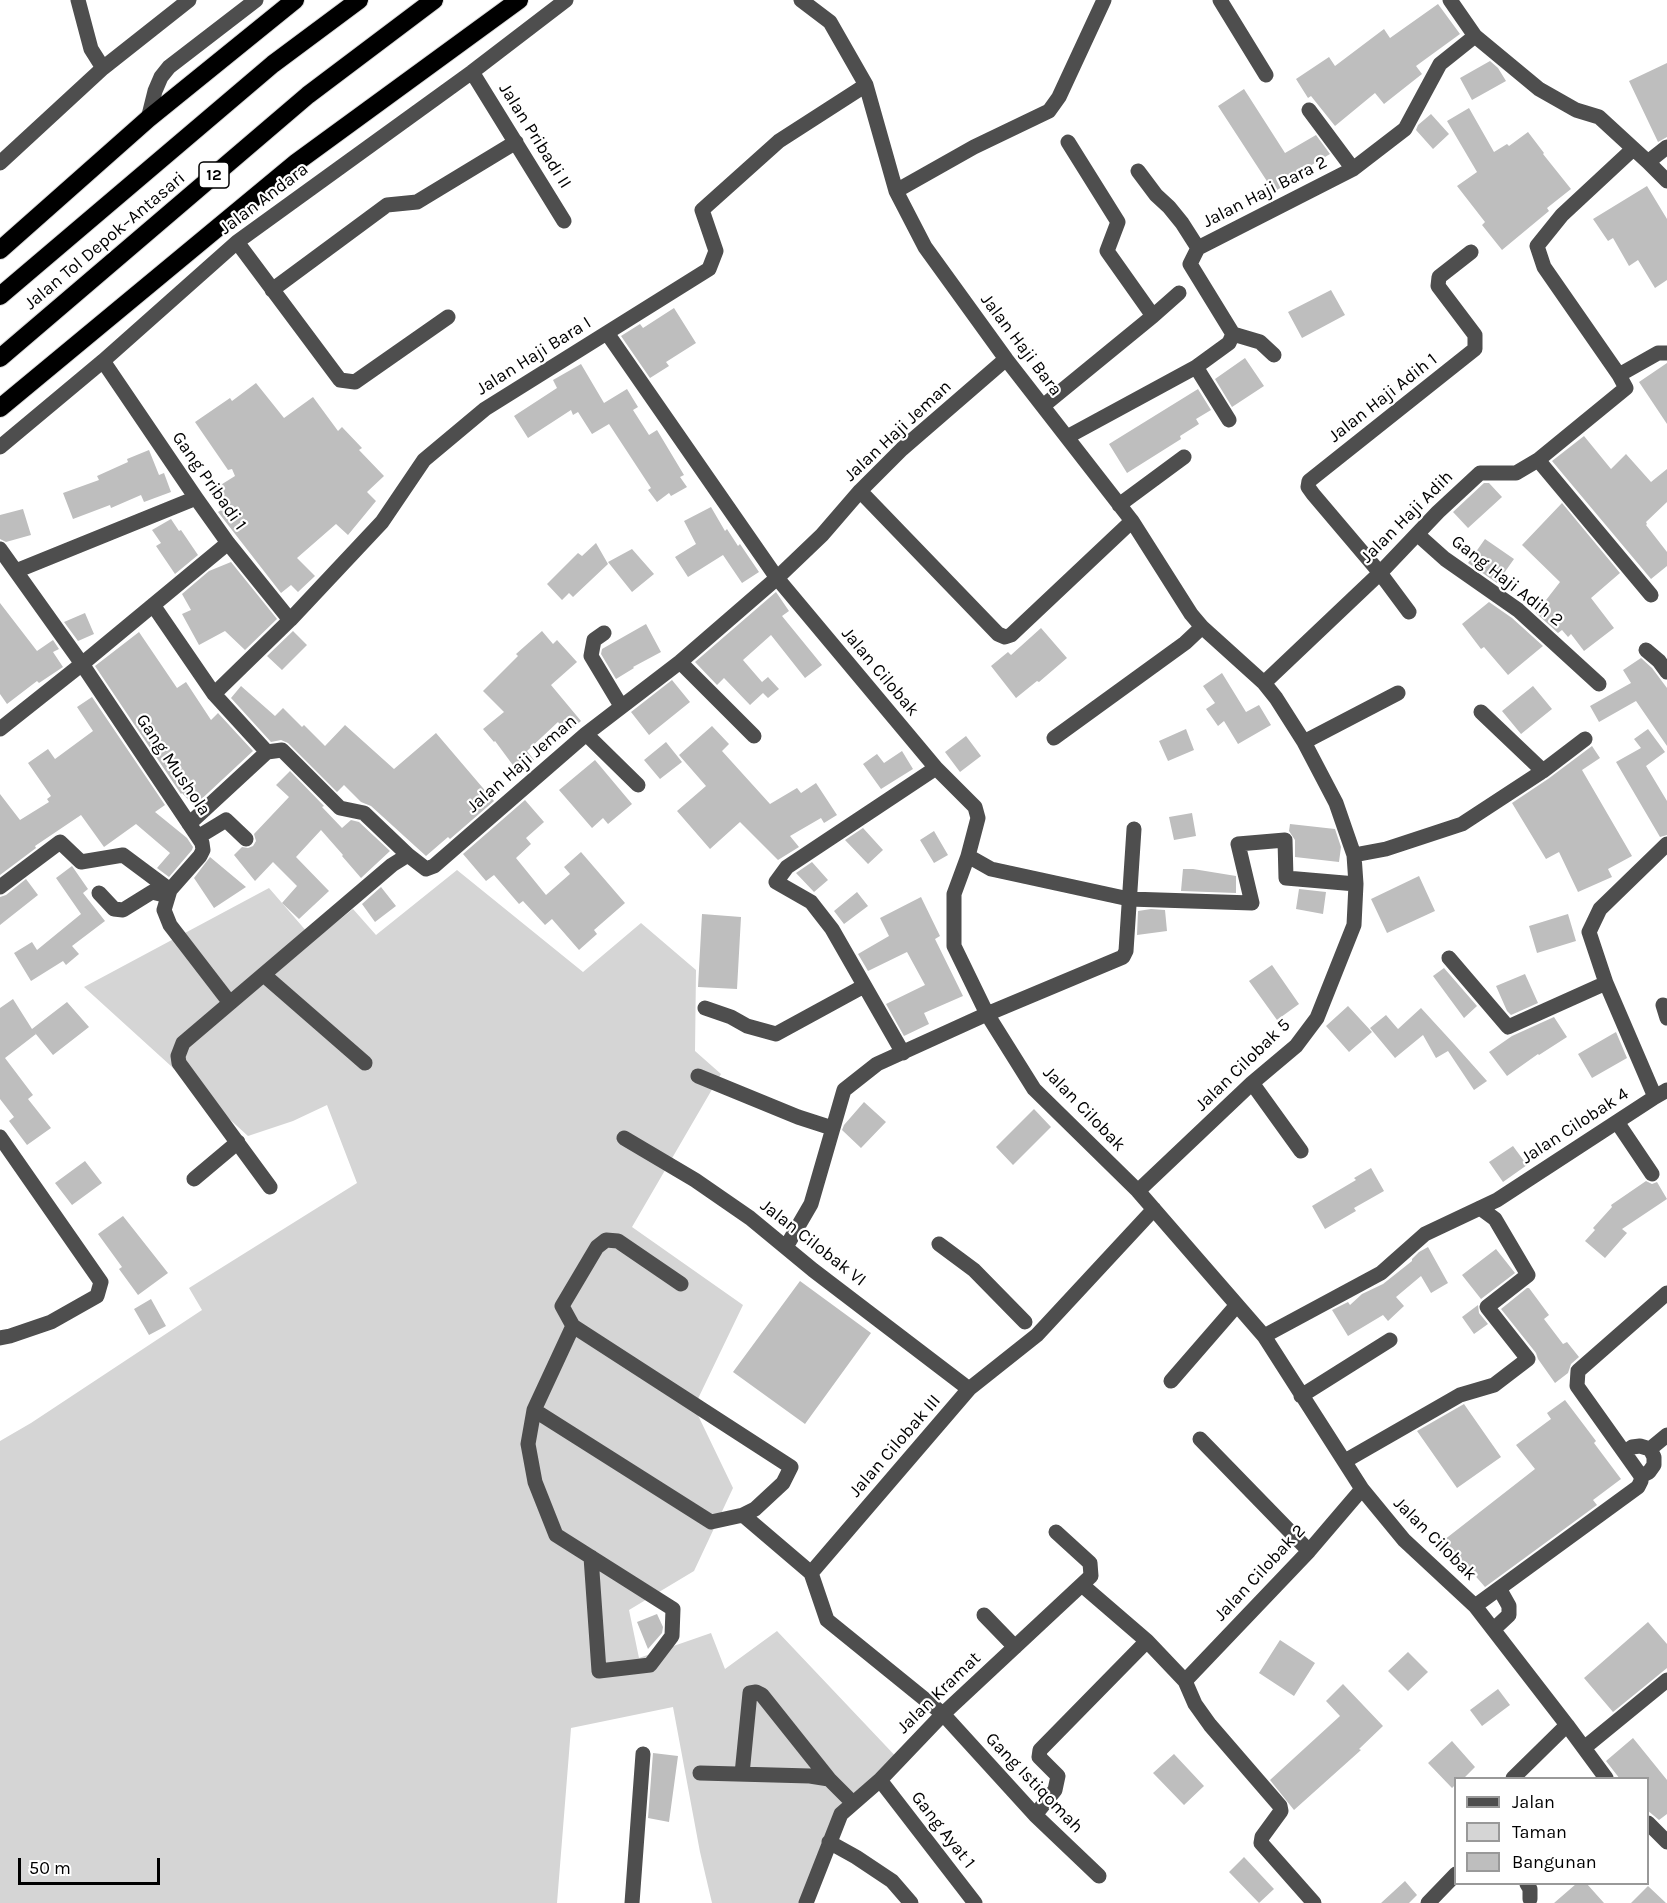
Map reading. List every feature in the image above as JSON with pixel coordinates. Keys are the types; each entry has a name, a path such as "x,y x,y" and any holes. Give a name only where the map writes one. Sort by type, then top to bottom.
{"highway":[{"path":"0,250 148,119 295,0"},
{"name":"Jalan Tol Depok–Antasari","path":"0,296 273,64 359,0"},
{"name":"Jalan Tol Depok–Antasari","path":"0,358 308,95 434,0"},
{"path":"0,408 297,162 519,0"}],"street":[{"path":"78,0 91,49 103,68"},
{"path":"0,163 103,68 189,0"},
{"path":"148,119 155,91 161,77 170,67 256,0"},
{"name":"Jalan Andara","path":"0,447 103,361 237,242 472,72 566,0"},
{"name":"Jalan Haji Bara","path":"801,0 830,22 866,85 896,190 925,247 1006,359 1132,521 1191,614 1202,627 1264,683"},
{"path":"896,190 974,147 1049,111 1059,97 1104,0"},
{"path":"1220,0 1266,75"},
{"path":"1450,0 1475,36 1539,89 1576,110 1599,117 1667,181"},
{"name":"Jalan Haji Bara 2","path":"1233,334 1190,264 1198,248 1353,169 1405,129 1440,64 1475,36"},
{"name":"Jalan Pribadi II","path":"472,72 564,221"},
{"name":"Jalan Haji Bara I","path":"214,694 290,620 382,522 424,460 485,409 709,269 716,251 702,210 779,141 866,85"},
{"path":"1309,110 1353,169"},
{"path":"272,290 387,205 417,202 516,142"},
{"path":"1068,142 1118,222 1107,251 1153,316"},
{"path":"1648,162 1667,147"},
{"path":"1634,149 1562,215 1537,246 1544,267 1619,375 1658,353 1667,353"},
{"path":"1138,171 1182,223 1198,248"},
{"path":"237,242 340,380 355,382 448,317"},
{"name":"Jalan Haji Adih 1","path":"1380,573 1313,494 1308,487 1309,482 1475,349 1475,335 1438,286 1440,277 1472,252"},
{"path":"1043,406 1179,292"},
{"name":"Jalan Cilobak","path":"608,333 777,578 936,768 975,807 978,818 968,856 954,894 954,946 987,1014 1034,1089 1138,1191 1264,1336 1362,1489 1404,1540 1475,1606 1605,1777"},
{"path":"1067,437 1196,367 1229,342 1233,334 1260,342 1274,355"},
{"name":"Jalan Haji Jeman","path":"408,855 426,869 434,866 586,734 680,662 777,578 822,535 860,491 902,449 1006,359"},
{"name":"Gang Pribadi 1","path":"103,361 228,543 290,620"},
{"path":"1196,367 1229,420"},
{"name":"Jalan Haji Adih","path":"1264,683 1380,573 1438,512 1480,473 1516,474 1538,460 1626,388 1619,375"},
{"path":"1119,505 1184,457"},
{"path":"1538,460 1651,595"},
{"path":"860,491 998,634 1005,637 1011,634 1132,521"},
{"path":"16,571 196,498"},
{"name":"Gang Haji Adih 2","path":"1417,534 1444,559 1518,610 1599,684"},
{"path":"0,729 228,543"},
{"name":"Gang Mushola","path":"0,549 82,664 202,843 203,850 169,893"},
{"path":"1380,573 1409,612"},
{"path":"153,605 214,694 267,752"},
{"path":"1054,738 1185,643 1202,627"},
{"path":"604,633 594,640 591,656 621,706"},
{"path":"1646,650 1659,661 1667,672"},
{"path":"680,662 754,736"},
{"name":"Jalan Cilobak 5","path":"1138,1191 1252,1083 1296,1046 1317,1018 1354,925 1356,884 1354,855 1336,803 1304,742 1264,683"},
{"path":"1304,742 1398,693"},
{"path":"1481,712 1543,771"},
{"path":"586,734 638,785"},
{"path":"1354,855 1386,849 1462,824 1543,771 1585,739"},
{"path":"189,824 267,752 282,750 340,808 364,813 408,855 393,865 183,1042 178,1056 179,1063 270,1187"},
{"path":"903,1053 832,929 811,902 776,882 787,867 936,768"},
{"path":"198,837 226,820 246,839"},
{"path":"786,1247 811,1204 844,1090 877,1064 987,1014 1123,957 1126,951 1134,829"},
{"path":"968,856 991,869 1129,898 1252,903 1238,844 1285,840 1286,878 1356,884"},
{"path":"0,886 60,842 81,862 123,855 169,893"},
{"name":"Jalan Cilobak 4","path":"1264,1336 1381,1273 1425,1234 1497,1200 1661,1094 1606,983 1589,932 1600,909 1667,844"},
{"path":"99,893 114,909 123,910 152,892 169,893"},
{"path":"169,893 164,910 170,925 230,1003"},
{"path":"1449,958 1508,1027 1606,983"},
{"path":"264,975 365,1064"},
{"path":"705,1008 747,1026 776,1034 864,986"},
{"path":"708,1079 798,1117 832,1128"},
{"path":"1252,1083 1301,1151"},
{"path":"1617,1122 1652,1174"},
{"path":"0,1137 101,1282 97,1296 51,1322 0,1338"},
{"name":"Jalan Cilobak VI","path":"624,1138 750,1218 969,1389"},
{"path":"194,1179 238,1142"},
{"path":"1345,1461 1460,1395 1494,1385 1528,1359 1487,1307 1528,1275 1495,1219 1480,1208"},
{"name":"Jalan Cilobak III","path":"811,1573 969,1389 1154,1209"},
{"path":"534,1410 711,1522 743,1515 755,1509 783,1483 791,1467 573,1326 562,1306 597,1247 606,1240 618,1241 681,1284"},
{"path":"939,1244 974,1270 1032,1329"},
{"path":"1475,1606 1500,1590 1638,1487 1641,1476 1577,1386 1578,1371 1667,1293"},
{"path":"1172,1381 1237,1305"},
{"path":"573,1326 534,1410 528,1444 535,1482 556,1535 591,1557 673,1609 672,1636 650,1665 599,1671 591,1557"},
{"path":"1301,1396 1390,1340"},
{"path":"1650,1449 1667,1435"},
{"path":"1200,1439 1308,1551"},
{"path":"1625,1452 1632,1447 1641,1446 1650,1449 1654,1457 1654,1465 1649,1472 1641,1476"},
{"name":"Jalan Cilobak 2","path":"1185,1681 1308,1551 1362,1489"},
{"path":"743,1515 811,1573 827,1620 943,1714"},
{"path":"1056,1532 1090,1563 1091,1576 1082,1585 1147,1641 1185,1681 1195,1704 1210,1725 1280,1806 1281,1811 1262,1837 1261,1843 1314,1903"},
{"name":"Jalan Kramat","path":"806,1903 842,1814 880,1780 943,1714 1082,1585"},
{"path":"1494,1629 1509,1615 1509,1606 1500,1590"},
{"path":"984,1616 1015,1647"},
{"path":"1035,1815 1055,1790 1058,1776 1039,1757 1040,1750 1147,1641"},
{"path":"1584,1748 1667,1680"},
{"path":"742,1774 750,1693 756,1692 762,1695 829,1779 853,1803"},
{"name":"Gang Istiqomah","path":"943,1714 1035,1815 1099,1876"},
{"path":"1515,1777 1567,1725"},
{"path":"632,1903 643,1754"},
{"path":"700,1773 810,1776 829,1779"},
{"name":"Gang Ayat 1","path":"880,1780 975,1903"},
{"path":"1649,1825 1667,1842"},
{"path":"829,1842 892,1881 911,1903"},
{"path":"1428,1903 1454,1875"},
{"path":"1528,1885 1530,1899"}],"green space":[{"path":"457,870 583,972 641,923 696,970 695,1051 721,1074 632,1227 743,1305 694,1407 733,1488 694,1571 629,1610 639,1658 711,1633 725,1669 777,1631 902,1763 840,1825 805,1903 712,1903 700,1852 673,1707 571,1728 557,1903 0,1903 0,1441 202,1310 189,1288 357,1183 327,1105 293,1121 248,1136 84,987 269,888 314,940 353,909 376,935"}],"building":[{"path":"1438,4 1460,34 1416,66 1422,74 1384,104 1375,93 1335,126 1311,96 1308,98 1296,79 1329,57 1335,66 1384,29 1390,38"},
{"path":"1490,61 1498,68 1506,81 1472,100 1460,78"},
{"path":"1667,63 1667,137 1658,142 1629,81"},
{"path":"1244,89 1285,153 1316,135 1330,154 1298,173 1299,176 1274,192 1218,106"},
{"path":"1469,108 1494,152 1507,144 1509,146 1528,132 1571,189 1547,208 1549,211 1502,250 1482,225 1485,222 1457,186 1477,172 1447,121"},
{"path":"1431,114 1449,134 1433,149 1416,130 1418,125"},
{"path":"1647,186 1667,219 1667,280 1655,288 1638,260 1629,266 1613,238 1608,241 1593,219"},
{"path":"1331,290 1345,315 1302,338 1288,312"},
{"path":"674,308 696,343 666,362 669,366 650,378 621,336 640,324 643,328"},
{"path":"1245,358 1264,386 1232,407 1215,379"},
{"path":"1667,363 1667,424 1639,382"},
{"path":"581,364 604,403 627,389 638,407 633,410 649,435 657,430 684,475 680,477 687,487 671,496 669,493 657,502 648,490 651,488 609,424 592,434 578,412 573,415 571,410 528,438 514,416 557,388 553,380"},
{"path":"256,383 284,418 313,397 338,431 342,427 362,448 359,450 384,476 367,492 376,501 348,535 336,524 297,558 315,576 298,592 291,585 281,593 218,512 223,509 211,491 235,476 232,469 228,470 195,422 230,398 232,401"},
{"path":"1198,389 1211,410 1196,419 1199,424 1180,436 1181,439 1127,473 1109,444"},
{"path":"1584,436 1611,469 1626,454 1651,482 1667,469 1667,502 1646,522 1646,525 1667,552 1667,566 1651,579 1552,461"},
{"path":"149,450 159,475 164,473 171,492 144,502 141,495 111,508 110,505 73,519 63,493 99,480 97,476"},
{"path":"1484,483 1489,483 1502,497 1468,528 1453,512"},
{"path":"1562,503 1620,573 1591,598 1614,628 1584,651 1571,634 1568,637 1562,630 1558,633 1536,613 1560,582 1522,545"},
{"path":"711,507 725,531 727,529 738,546 740,544 759,572 742,583 723,555 688,577 675,557 696,544 684,521"},
{"path":"23,509 31,535 6,542 0,539 0,515"},
{"path":"171,519 198,555 175,574 156,546 161,543 152,530"},
{"path":"1485,539 1514,559 1497,583 1468,563"},
{"path":"596,543 608,564 573,597 569,593 562,600 547,584 578,553 582,556"},
{"path":"632,549 654,574 632,592 608,562"},
{"path":"231,562 277,619 245,650 225,631 199,645 182,614 191,610 182,594 209,571"},
{"path":"776,592 789,611 782,616 822,665 805,678 771,635 743,660 762,682 768,677 779,689 768,698 763,693 750,705 724,678 717,685 695,662"},
{"path":"1489,602 1512,618 1543,646 1508,675 1484,647 1481,649 1462,624"},
{"path":"0,603 37,651 53,640 59,649 53,652 63,667 39,683 37,681 7,704 0,694"},
{"path":"85,613 94,634 78,641 64,622"},
{"path":"646,624 661,652 616,679 601,654 602,649"},
{"path":"1041,628 1067,658 1016,698 991,666 1008,652 1011,655"},
{"path":"293,631 307,645 282,670 267,656"},
{"path":"542,631 553,644 557,640 577,662 551,685 581,721 567,733 558,722 527,751 534,760 518,772 483,729 504,712 483,691 518,656 516,654"},
{"path":"139,632 177,688 186,682 211,720 218,713 253,751 194,806 181,794 95,666"},
{"path":"1641,658 1667,688 1667,746 1636,701 1599,722 1590,706 1631,683 1623,670"},
{"path":"1222,673 1246,712 1259,705 1271,725 1238,744 1224,721 1218,726 1206,709 1215,703 1203,686"},
{"path":"672,680 690,702 649,735 631,712"},
{"path":"241,686 275,716 283,708 325,746 345,725 394,769 436,733 494,801 450,839 448,837 426,856 344,785 337,792 288,743 281,740 271,742 231,698"},
{"path":"1533,686 1552,709 1521,734 1502,711"},
{"path":"92,697 165,805 155,812 187,838 193,847 192,850 169,877 157,868 170,853 136,824 104,847 81,815 35,846 36,848 0,875 0,794 20,820 49,802 47,799 51,796 28,763 48,749 55,759 93,731 77,707"},
{"path":"712,726 729,744 722,751 770,804 797,788 801,793 816,783 837,815 824,823 821,818 790,836 799,847 778,860 740,822 710,849 677,811 706,786 679,755"},
{"path":"1186,729 1194,750 1168,761 1159,741"},
{"path":"1648,729 1665,752 1646,766 1667,801 1667,835 1660,837 1616,762 1641,748 1634,739"},
{"path":"966,736 981,756 960,772 945,752"},
{"path":"666,742 682,762 660,779 644,760"},
{"path":"1592,746 1600,758 1582,770 1632,856 1608,869 1612,877 1578,892 1559,852 1546,859 1512,803"},
{"path":"902,751 913,769 881,789 863,764 877,754 884,763"},
{"path":"595,760 632,804 608,824 603,818 592,828 559,790"},
{"path":"290,771 342,828 351,820 359,822 390,851 361,878 321,830 296,857 329,891 299,919 282,903 297,886 273,862 255,881 234,855 242,847 253,846 256,841 254,834 289,797 276,785"},
{"path":"525,800 544,822 526,838 531,844 516,858 546,895 570,874 564,867 581,852 625,903 594,930 597,934 579,950 552,919 545,925 523,901 519,904 494,875 486,881 463,854"},
{"path":"1192,813 1196,836 1174,840 1169,817"},
{"path":"1290,824 1335,829 1341,847 1339,862 1295,857 1295,840 1289,831"},
{"path":"863,828 883,850 868,864 845,840"},
{"path":"934,831 948,855 934,863 920,840"},
{"path":"210,857 246,887 214,908 194,878"},
{"path":"812,862 828,880 814,892 796,873"},
{"path":"72,866 88,889 83,893 105,921 72,946 79,954 66,965 63,961 31,981 14,953 32,942 37,950 81,914 56,878"},
{"path":"1183,869 1236,876 1236,893 1181,891"},
{"path":"1419,876 1435,911 1387,933 1371,899"},
{"path":"26,879 38,895 0,925 0,897"},
{"path":"381,887 396,906 375,922 362,904"},
{"path":"1299,889 1326,892 1323,914 1296,909"},
{"path":"857,892 868,906 844,924 834,911"},
{"path":"921,897 940,936 935,939 963,996 924,1013 929,1024 904,1036 886,1004 925,985 907,952 868,971 858,954 889,936 880,918"},
{"path":"1165,910 1167,931 1137,935 1138,911"},
{"path":"702,914 741,917 737,989 698,987"},
{"path":"1568,914 1576,941 1537,953 1529,926"},
{"path":"1272,965 1299,1004 1277,1020 1249,981"},
{"path":"1444,968 1477,1006 1464,1018 1433,976"},
{"path":"1525,974 1538,1003 1511,1015 1496,986"},
{"path":"13,999 32,1029 67,1002 89,1027 53,1055 36,1034 5,1058 33,1095 28,1099 51,1128 27,1145 9,1121 14,1117 0,1099 0,1008"},
{"path":"1348,1006 1372,1032 1349,1052 1326,1026"},
{"path":"1421,1008 1487,1081 1474,1090 1448,1051 1436,1058 1423,1035 1395,1058 1370,1028 1386,1015 1398,1029"},
{"path":"1554,1017 1567,1037 1507,1076 1489,1052 1512,1036"},
{"path":"1616,1032 1627,1058 1592,1078 1578,1054"},
{"path":"864,1102 886,1122 861,1148 842,1130"},
{"path":"1034,1109 1051,1127 1013,1165 996,1147"},
{"path":"1513,1146 1527,1165 1503,1182 1489,1162"},
{"path":"85,1161 102,1183 72,1205 55,1183"},
{"path":"1371,1168 1384,1191 1354,1208 1356,1211 1325,1229 1312,1206 1356,1180 1354,1178"},
{"path":"1646,1181 1652,1184 1657,1182 1667,1199 1622,1229 1627,1233 1605,1258 1585,1241 1595,1230 1593,1228 1612,1207 1611,1205"},
{"path":"123,1216 168,1273 138,1295 119,1269 122,1267 98,1234"},
{"path":"1428,1247 1448,1283 1431,1293 1421,1276 1396,1297 1404,1306 1388,1321 1383,1315 1348,1336 1332,1310 1348,1302 1350,1305 1362,1294 1383,1284 1412,1261 1419,1252"},
{"path":"1496,1249 1515,1273 1481,1299 1462,1275"},
{"path":"800,1281 871,1333 805,1424 733,1372"},
{"path":"1527,1288 1549,1315 1544,1319 1563,1344 1567,1342 1579,1357 1571,1364 1568,1373 1555,1383 1536,1353 1501,1309"},
{"path":"151,1299 166,1326 149,1335 134,1309"},
{"path":"1478,1305 1479,1313 1488,1324 1474,1334 1462,1317"},
{"path":"1565,1400 1621,1479 1593,1500 1597,1505 1485,1587 1444,1540 1535,1469 1516,1445 1551,1419 1547,1413"},
{"path":"1464,1404 1501,1457 1457,1488 1417,1431"},
{"path":"657,1614 663,1627 662,1633 648,1649 637,1622"},
{"path":"1648,1622 1667,1644 1667,1668 1613,1712 1584,1678"},
{"path":"1280,1640 1315,1663 1294,1696 1259,1673"},
{"path":"1408,1652 1428,1672 1408,1691 1388,1671"},
{"path":"1343,1684 1383,1726 1359,1749 1361,1750 1294,1810 1270,1780 1340,1716 1326,1701"},
{"path":"1498,1689 1510,1705 1482,1726 1470,1710"},
{"path":"1633,1738 1667,1780 1667,1814 1659,1820 1649,1812 1649,1777 1618,1777 1606,1761"},
{"path":"1452,1741 1475,1767 1465,1777 1454,1777 1452,1788 1428,1763"},
{"path":"653,1753 678,1756 669,1822 648,1818"},
{"path":"1174,1754 1204,1786 1184,1805 1153,1773"},
{"path":"1244,1857 1274,1889 1259,1903 1229,1872"},
{"path":"1405,1881 1417,1895 1409,1903 1381,1903"},
{"path":"1575,1885 1588,1885 1604,1903 1554,1903"},
{"path":"1648,1886 1666,1903 1631,1903"}]}
